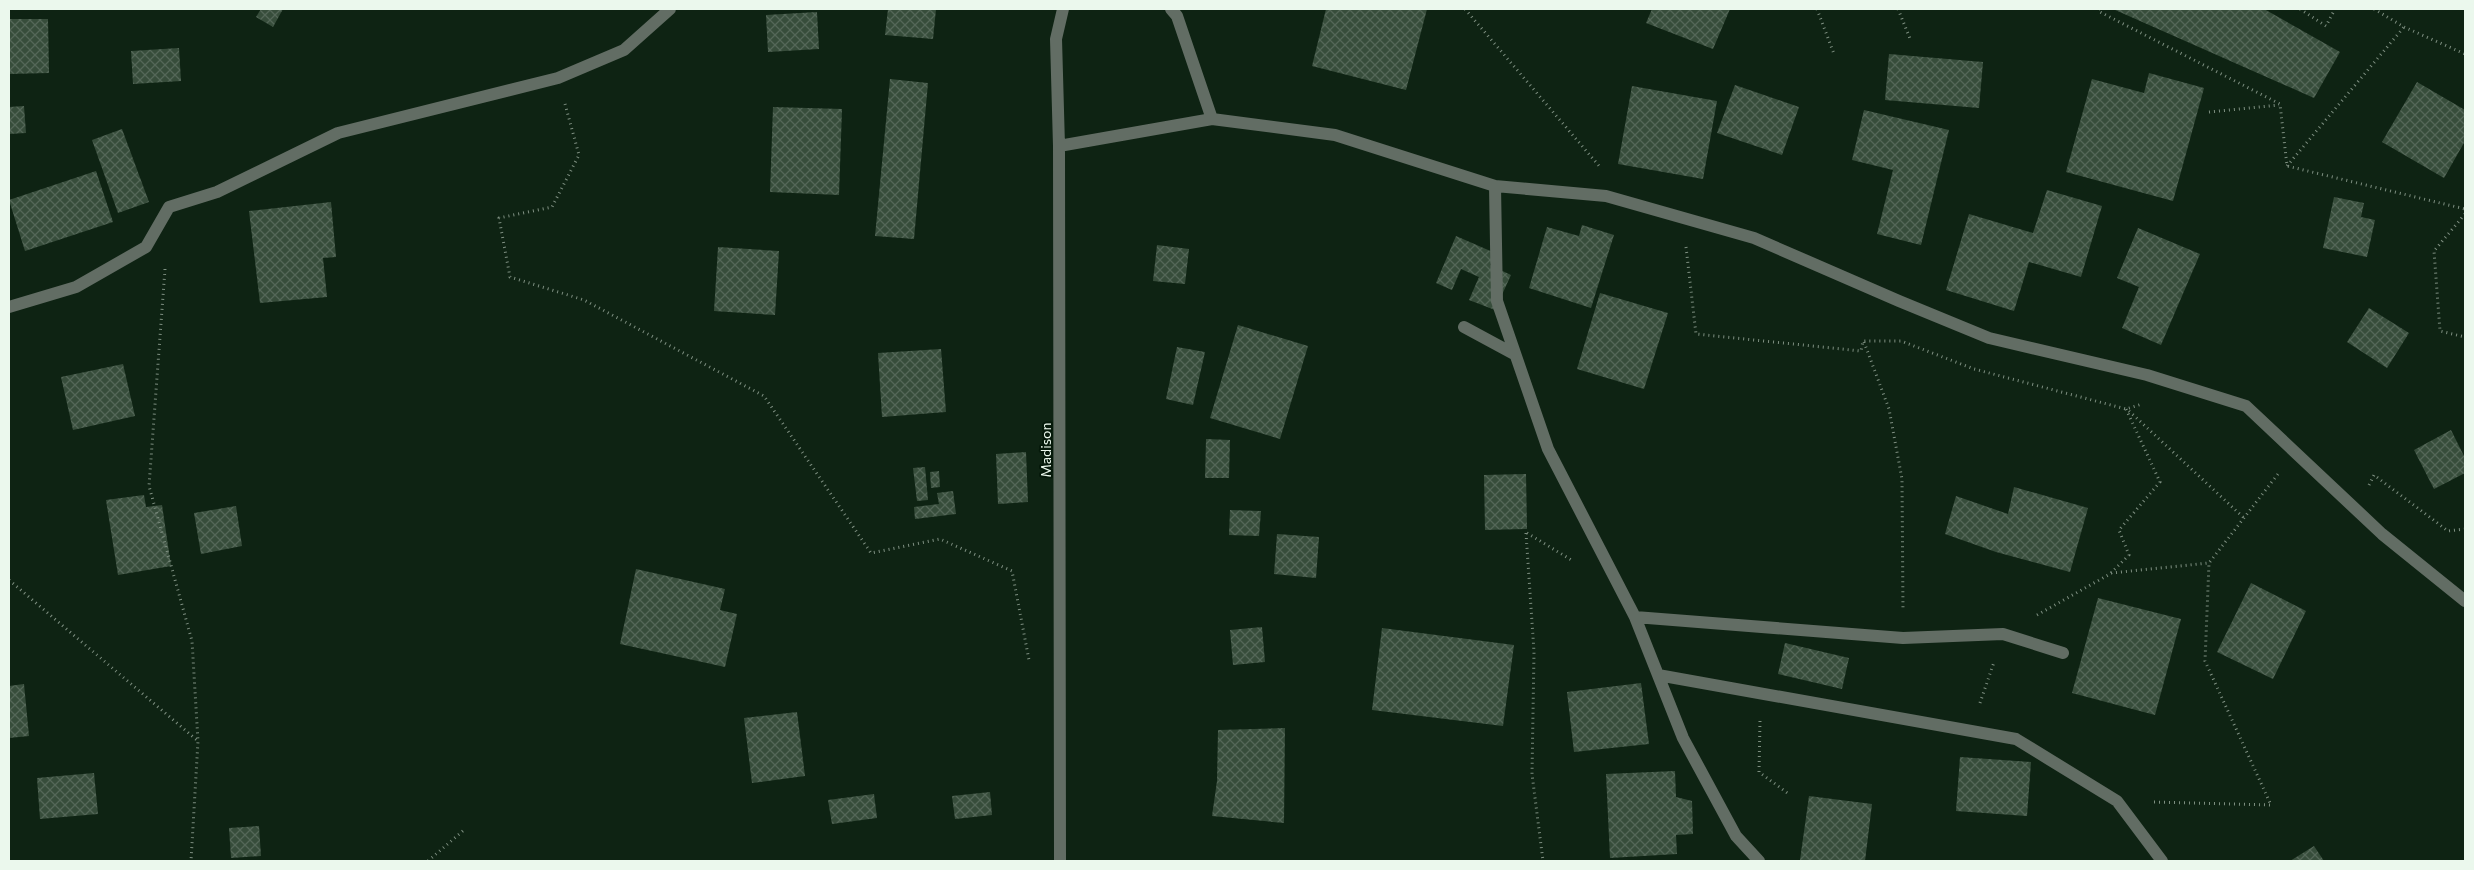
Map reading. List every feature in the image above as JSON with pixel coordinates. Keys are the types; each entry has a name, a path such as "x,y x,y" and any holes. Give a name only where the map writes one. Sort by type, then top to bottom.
{"street":[{"path":"9,307 76,287 146,247 169,207 217,192 338,133 558,78 624,50 670,9"},
{"name":"Madison","path":"1060,861 1059,146 1056,39 1064,9"},
{"path":"1171,9 1177,16 1212,118"},
{"path":"1059,146 1212,118 1335,135 1495,186 1606,196 1754,238 1890,298 1989,338 2148,375 2246,406 2382,534 2465,601"},
{"path":"1495,186 1497,301 1548,450 1635,617 1683,738 1736,836 1759,861"},
{"path":"1464,327 1514,354"},
{"path":"1635,617 1903,638 2003,634 2063,653"},
{"path":"1658,674 2016,739 2117,802 2162,861"}],"path":[{"path":"1465,9 1632,203"},
{"path":"1816,9 1834,54"},
{"path":"1898,9 1911,42"},
{"path":"2099,9 2098,11 2280,104"},
{"path":"2300,9 2326,26 2334,9"},
{"path":"2374,9 2404,27 2465,54"},
{"path":"2287,166 2404,27"},
{"path":"558,78 579,154 552,207 499,218 510,277 584,300 764,396 871,553 940,539 1012,571 1020,621 1031,667"},
{"path":"2209,112 2280,104"},
{"path":"2280,104 2287,166"},
{"path":"2287,166 2465,209"},
{"path":"2465,214 2434,251 2440,331 2465,337"},
{"path":"1683,218 1696,334 1862,351 1863,341"},
{"path":"165,267 149,486 192,641 198,741 191,861"},
{"path":"1863,341 1901,341 1974,369 2126,409 2244,518"},
{"path":"1863,341 1889,409 1902,479 1903,638"},
{"path":"2126,409 2144,403"},
{"path":"2126,409 2160,482 2119,530 2129,555 2110,574 2209,563"},
{"path":"2117,802 2271,804 2205,661 2209,563 2296,452"},
{"path":"2374,475 2448,531 2465,529"},
{"path":"1526,533 1534,652 1532,774 1543,861"},
{"path":"9,580 198,741"},
{"path":"1760,693 1759,772 1790,795"},
{"path":"428,861 464,830"}],"building":[{"path":"261,9 283,9 273,27 256,17"},
{"path":"888,9 936,9 933,39 885,35"},
{"path":"1326,9 1427,9 1406,90 1312,66"},
{"path":"1652,9 1730,9 1713,49 1646,23"},
{"path":"2113,9 2264,9 2340,52 2314,98"},
{"path":"817,12 819,49 768,52 766,15"},
{"path":"9,19 48,19 49,73 9,74"},
{"path":"179,48 181,81 133,84 131,51"},
{"path":"1889,54 1983,62 1979,108 1885,100"},
{"path":"2149,73 2204,88 2173,201 2066,172 2092,79 2144,93"},
{"path":"890,79 928,83 914,239 875,236"},
{"path":"2417,82 2465,110 2465,141 2444,178 2382,142"},
{"path":"1735,85 1799,107 1782,155 1717,133"},
{"path":"1632,86 1717,101 1703,179 1618,164"},
{"path":"24,106 26,133 9,134 9,107"},
{"path":"773,107 842,109 839,195 770,192"},
{"path":"1864,110 1949,130 1921,245 1877,234 1893,170 1852,160"},
{"path":"122,129 149,202 118,213 92,140"},
{"path":"96,171 113,222 25,251 9,200"},
{"path":"2047,190 2102,206 2081,277 2029,262 2014,311 1946,290 1969,214 2033,233"},
{"path":"2334,197 2364,203 2361,217 2375,220 2367,257 2323,248"},
{"path":"331,202 336,257 323,258 327,297 260,303 249,211"},
{"path":"1582,225 1614,235 1591,308 1529,288 1547,227 1579,236"},
{"path":"2138,228 2200,254 2161,345 2122,328 2139,287 2117,278"},
{"path":"1456,236 1495,253 1490,265 1511,275 1495,310 1469,300 1479,277 1461,269 1452,290 1436,283"},
{"path":"1157,245 1189,249 1185,284 1153,281"},
{"path":"718,247 779,251 775,315 714,311"},
{"path":"1600,293 1668,313 1644,389 1577,369"},
{"path":"2369,308 2409,333 2387,368 2347,342"},
{"path":"1238,325 1308,346 1280,439 1210,418"},
{"path":"1177,347 1205,352 1193,405 1166,399"},
{"path":"941,349 946,412 882,417 878,353"},
{"path":"123,364 135,416 73,430 61,377"},
{"path":"2451,430 2465,458 2465,473 2434,489 2414,450"},
{"path":"1206,439 1230,440 1229,478 1205,478"},
{"path":"1026,452 1028,502 998,504 996,454"},
{"path":"925,467 928,500 917,501 913,468"},
{"path":"939,471 940,487 931,488 930,472"},
{"path":"1526,474 1527,529 1485,530 1484,475"},
{"path":"2014,487 2088,508 2070,572 1996,552 1945,534 1956,496 2008,514"},
{"path":"953,491 956,514 915,519 914,507 939,504 937,493"},
{"path":"144,495 146,507 162,505 171,566 118,575 106,500"},
{"path":"236,506 242,546 201,554 194,513"},
{"path":"1230,510 1261,511 1259,536 1229,535"},
{"path":"1277,534 1319,537 1316,578 1274,574"},
{"path":"636,569 725,589 720,610 737,614 725,667 620,644"},
{"path":"2251,583 2306,611 2273,679 2217,652"},
{"path":"2098,598 2181,619 2155,715 2072,693"},
{"path":"1262,627 1265,662 1233,665 1230,630"},
{"path":"1382,628 1514,645 1503,726 1372,710"},
{"path":"1785,643 1849,658 1842,689 1778,674"},
{"path":"1641,683 1649,744 1574,752 1567,692"},
{"path":"24,684 29,736 9,738 9,686"},
{"path":"797,712 805,776 752,783 744,718"},
{"path":"1285,728 1284,823 1212,816 1217,781 1218,730"},
{"path":"1960,757 2031,762 2027,816 1956,811"},
{"path":"1675,771 1676,797 1692,801 1693,834 1676,835 1677,854 1610,858 1606,774"},
{"path":"94,773 98,814 40,819 37,778"},
{"path":"990,792 992,815 955,819 952,796"},
{"path":"874,794 877,818 832,824 828,800"},
{"path":"1809,796 1872,804 1865,861 1800,860"},
{"path":"259,826 261,856 231,858 229,828"},
{"path":"2314,846 2324,861 2290,861"}]}
